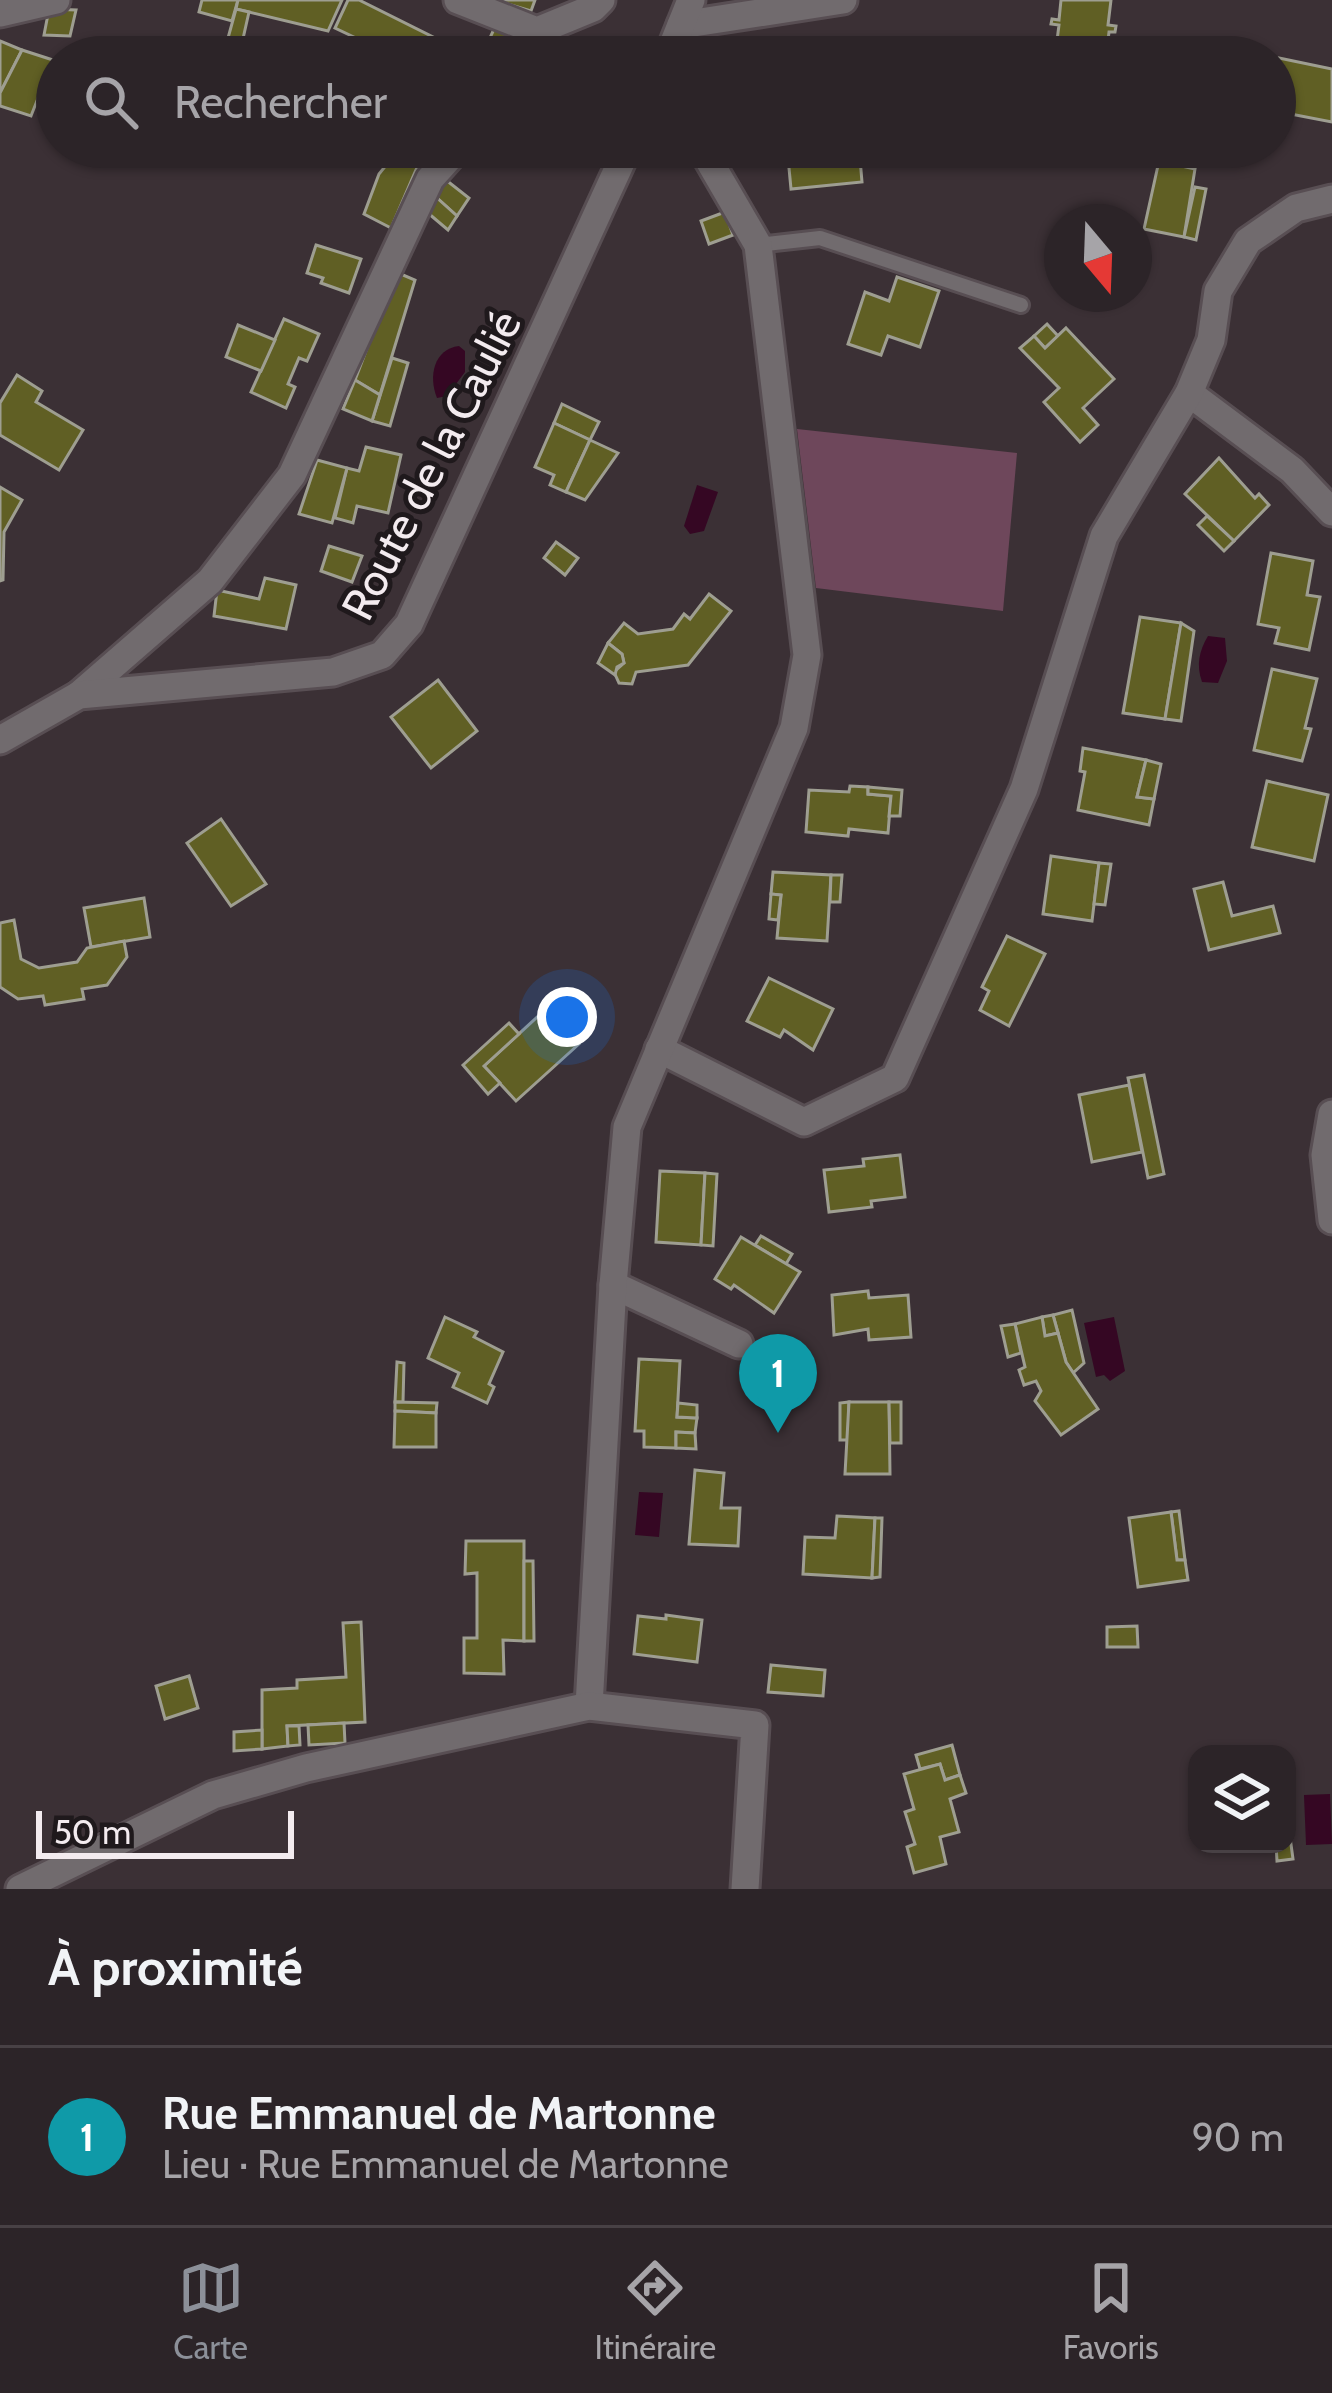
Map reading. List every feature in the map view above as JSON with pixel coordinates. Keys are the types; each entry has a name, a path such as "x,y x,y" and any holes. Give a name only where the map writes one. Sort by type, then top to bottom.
{"street":[{"path":"0,14 56,0"},
{"path":"458,0 537,31"},
{"path":"534,36 601,0"},
{"path":"686,12 843,0"},
{"path":"79,695 209,581 292,475 430,179 440,168"},
{"name":"Route de la Caulié","path":"0,740 79,695 333,672 382,655 409,624 618,168"},
{"path":"589,1706 627,1126 794,728 807,655 758,245 713,168"},
{"path":"659,1049 804,1122 895,1078 1024,789 1103,536 1189,393 1211,340 1218,291 1247,241 1296,208 1332,200"},
{"path":"1189,393 1292,470 1332,512"},
{"path":"1332,1114 1325,1155 1332,1220"},
{"path":"613,1286 739,1344"},
{"path":"20,1889 213,1795 306,1768 589,1706 755,1725 745,1889"}],"lane":[{"path":"758,245 820,238 1022,305"}],"shaded area":[{"path":"459,346 465,351 465,372 447,396 437,398 435,365 444,352"},
{"path":"797,429 1017,453 1003,611 816,588"},
{"path":"697,485 718,492 704,531 690,534 684,526"},
{"path":"1208,636 1225,638 1227,661 1218,683 1202,682 1200,676 1199,658"},
{"path":"1114,1317 1125,1371 1110,1381 1104,1375 1096,1377 1084,1323"},
{"path":"639,1492 663,1493 659,1537 635,1535"},
{"path":"1330,1794 1332,1844 1306,1845 1304,1795"}],"building":[{"path":"202,0 238,0 232,21 199,12"},
{"path":"238,0 342,0 328,31 236,9"},
{"path":"348,0 359,0 431,36 352,36 335,28"},
{"path":"495,0 535,0 531,11"},
{"path":"1061,0 1111,0 1108,25 1116,26 1109,36 1058,36 1059,25 1051,24 1052,19 1059,20"},
{"path":"49,9 76,10 70,36 44,35"},
{"path":"236,9 249,12 244,36 229,36"},
{"path":"495,27 515,36 491,36"},
{"path":"0,41 22,50 0,93"},
{"path":"22,50 36,55 36,103 31,116 0,106 0,93"},
{"path":"1296,62 1332,69 1332,122 1296,115"},
{"path":"384,168 417,168 391,228 364,214"},
{"path":"789,168 861,168 862,182 791,189"},
{"path":"1157,168 1195,169 1184,237 1152,231 1150,204"},
{"path":"446,180 469,198 457,216 436,197"},
{"path":"1195,187 1206,189 1196,240 1184,237"},
{"path":"436,197 457,216 448,230 428,213"},
{"path":"725,212 733,235 709,244 701,221"},
{"path":"316,245 361,259 349,293 307,273"},
{"path":"396,272 415,280 380,395 355,380"},
{"path":"897,277 939,291 920,347 888,336 881,355 848,344 865,292 889,301"},
{"path":"284,319 319,334 307,361 299,358 288,384 295,387 286,408 251,392"},
{"path":"1047,324 1058,336 1045,348 1034,336"},
{"path":"238,325 275,340 261,371 226,357"},
{"path":"1066,328 1114,379 1083,408 1098,425 1080,442 1044,402 1059,388 1020,348 1034,336 1045,348"},
{"path":"392,358 408,363 390,426 372,421"},
{"path":"17,375 42,391 36,402 83,430 59,470 0,435 0,403"},
{"path":"355,380 380,395 372,421 343,409"},
{"path":"562,404 599,422 590,440 554,423"},
{"path":"554,423 590,440 566,492 550,485 554,475 535,467"},
{"path":"590,440 618,453 585,500 566,492"},
{"path":"366,447 401,455 388,513 357,506 353,523 335,518 347,468 359,471"},
{"path":"1219,458 1255,498 1259,494 1269,505 1234,541 1185,494"},
{"path":"317,460 347,468 332,523 299,514"},
{"path":"0,487 22,500 4,532 0,581"},
{"path":"1207,516 1234,541 1224,551 1198,525"},
{"path":"556,542 578,558 565,575 544,558"},
{"path":"329,546 362,556 352,582 321,571"},
{"path":"1271,553 1313,561 1307,595 1320,597 1309,650 1275,643 1279,628 1258,624"},
{"path":"265,578 296,585 286,629 214,616 217,590 259,599"},
{"path":"709,594 731,611 688,665 636,672 632,684 619,683 614,672 624,663 622,654 608,643 624,623 638,634 673,629 684,614 690,619"},
{"path":"1140,617 1181,623 1165,719 1123,713"},
{"path":"1181,623 1194,631 1181,721 1165,719"},
{"path":"608,643 622,654 624,663 615,675 598,663"},
{"path":"1272,669 1317,679 1302,761 1254,750"},
{"path":"438,680 477,731 431,768 391,717"},
{"path":"1083,748 1146,760 1137,797 1154,799 1149,825 1078,810 1085,772 1080,771"},
{"path":"1146,760 1161,764 1154,799 1137,797"},
{"path":"1267,781 1328,795 1314,861 1252,847"},
{"path":"850,786 891,796 888,833 806,832 809,790 849,792"},
{"path":"868,787 902,790 900,816 889,816 891,796 868,794"},
{"path":"221,819 266,884 231,906 187,843"},
{"path":"1051,856 1099,863 1092,921 1043,914"},
{"path":"1099,863 1111,864 1105,905 1094,904"},
{"path":"773,872 831,875 827,941 777,938 781,895 771,894"},
{"path":"831,875 842,875 840,902 830,902"},
{"path":"1223,882 1232,916 1273,906 1280,933 1209,950 1194,889"},
{"path":"771,894 781,895 778,920 769,919"},
{"path":"144,898 150,937 91,947 84,908"},
{"path":"14,920 21,959 39,968 77,962 87,948 124,941 127,957 107,985 82,989 84,999 45,1005 43,996 18,999 0,987 0,923"},
{"path":"1007,936 1045,954 1009,1026 980,1010 989,991 982,987"},
{"path":"769,978 833,1009 813,1050 784,1030 780,1037 747,1021"},
{"path":"547,1008 579,1044 516,1101 484,1066"},
{"path":"509,1023 519,1034 484,1066 500,1083 488,1094 463,1065"},
{"path":"1144,1075 1164,1174 1148,1178 1128,1078"},
{"path":"1129,1085 1142,1152 1092,1162 1079,1095"},
{"path":"900,1155 905,1197 829,1212 824,1170 864,1166 863,1159"},
{"path":"660,1171 705,1173 701,1245 656,1242"},
{"path":"705,1173 717,1174 713,1246 701,1245"},
{"path":"761,1236 792,1254 786,1264 755,1245"},
{"path":"741,1237 800,1272 774,1313 734,1285 731,1289 715,1279"},
{"path":"868,1291 869,1298 908,1295 911,1337 869,1340 868,1329 834,1335 832,1295"},
{"path":"1072,1310 1084,1363 1073,1373 1053,1315"},
{"path":"1053,1315 1058,1333 1045,1336 1042,1317"},
{"path":"445,1317 477,1332 474,1337 503,1352 489,1384 494,1387 487,1403 453,1387 459,1373 428,1358"},
{"path":"1042,1317 1045,1336 1058,1333 1066,1362 1098,1409 1061,1435 1035,1401 1041,1391 1036,1381 1024,1385 1019,1370 1025,1367 1015,1324"},
{"path":"1015,1324 1021,1353 1008,1357 1001,1326"},
{"path":"639,1359 680,1361 677,1417 697,1418 695,1433 676,1432 676,1448 644,1447 644,1431 635,1431"},
{"path":"397,1362 404,1363 403,1402 395,1402"},
{"path":"395,1402 437,1403 436,1413 395,1411"},
{"path":"849,1402 848,1440 840,1440 840,1403"},
{"path":"849,1402 889,1402 890,1474 845,1474"},
{"path":"889,1402 901,1402 901,1443 890,1443"},
{"path":"678,1403 697,1405 697,1418 677,1417"},
{"path":"395,1411 436,1413 436,1447 394,1447"},
{"path":"676,1432 695,1433 696,1449 676,1448"},
{"path":"695,1470 724,1473 721,1508 740,1508 738,1546 689,1544"},
{"path":"1179,1511 1185,1560 1177,1560 1171,1512"},
{"path":"1171,1512 1177,1560 1185,1560 1188,1580 1138,1587 1129,1518"},
{"path":"837,1516 875,1518 872,1578 803,1574 805,1537 835,1538"},
{"path":"875,1518 882,1518 880,1577 872,1578"},
{"path":"466,1541 524,1541 524,1641 503,1640 504,1674 464,1673 464,1638 477,1638 477,1573 465,1574"},
{"path":"524,1561 533,1561 534,1641 524,1641"},
{"path":"666,1615 702,1620 697,1662 634,1654 638,1616 666,1619"},
{"path":"361,1622 365,1722 287,1726 288,1746 262,1749 262,1690 297,1688 297,1680 346,1677 343,1623"},
{"path":"1137,1626 1138,1647 1107,1647 1107,1627"},
{"path":"771,1665 825,1670 823,1696 768,1692"},
{"path":"189,1676 198,1708 165,1719 156,1686"},
{"path":"344,1723 345,1743 309,1745 308,1725"},
{"path":"287,1726 299,1726 300,1745 288,1746"},
{"path":"262,1730 262,1749 234,1751 234,1732"},
{"path":"952,1745 960,1775 945,1780 940,1764 920,1769 916,1755"},
{"path":"940,1764 945,1780 960,1775 966,1793 950,1799 959,1832 940,1837 946,1864 914,1873 907,1847 915,1844 905,1812 914,1809 904,1774"},
{"path":"1277,1853 1292,1853 1293,1859 1277,1861"}],"place":[{"name":"Rue Emmanuel de Martonne","path":"778,1433"}]}
